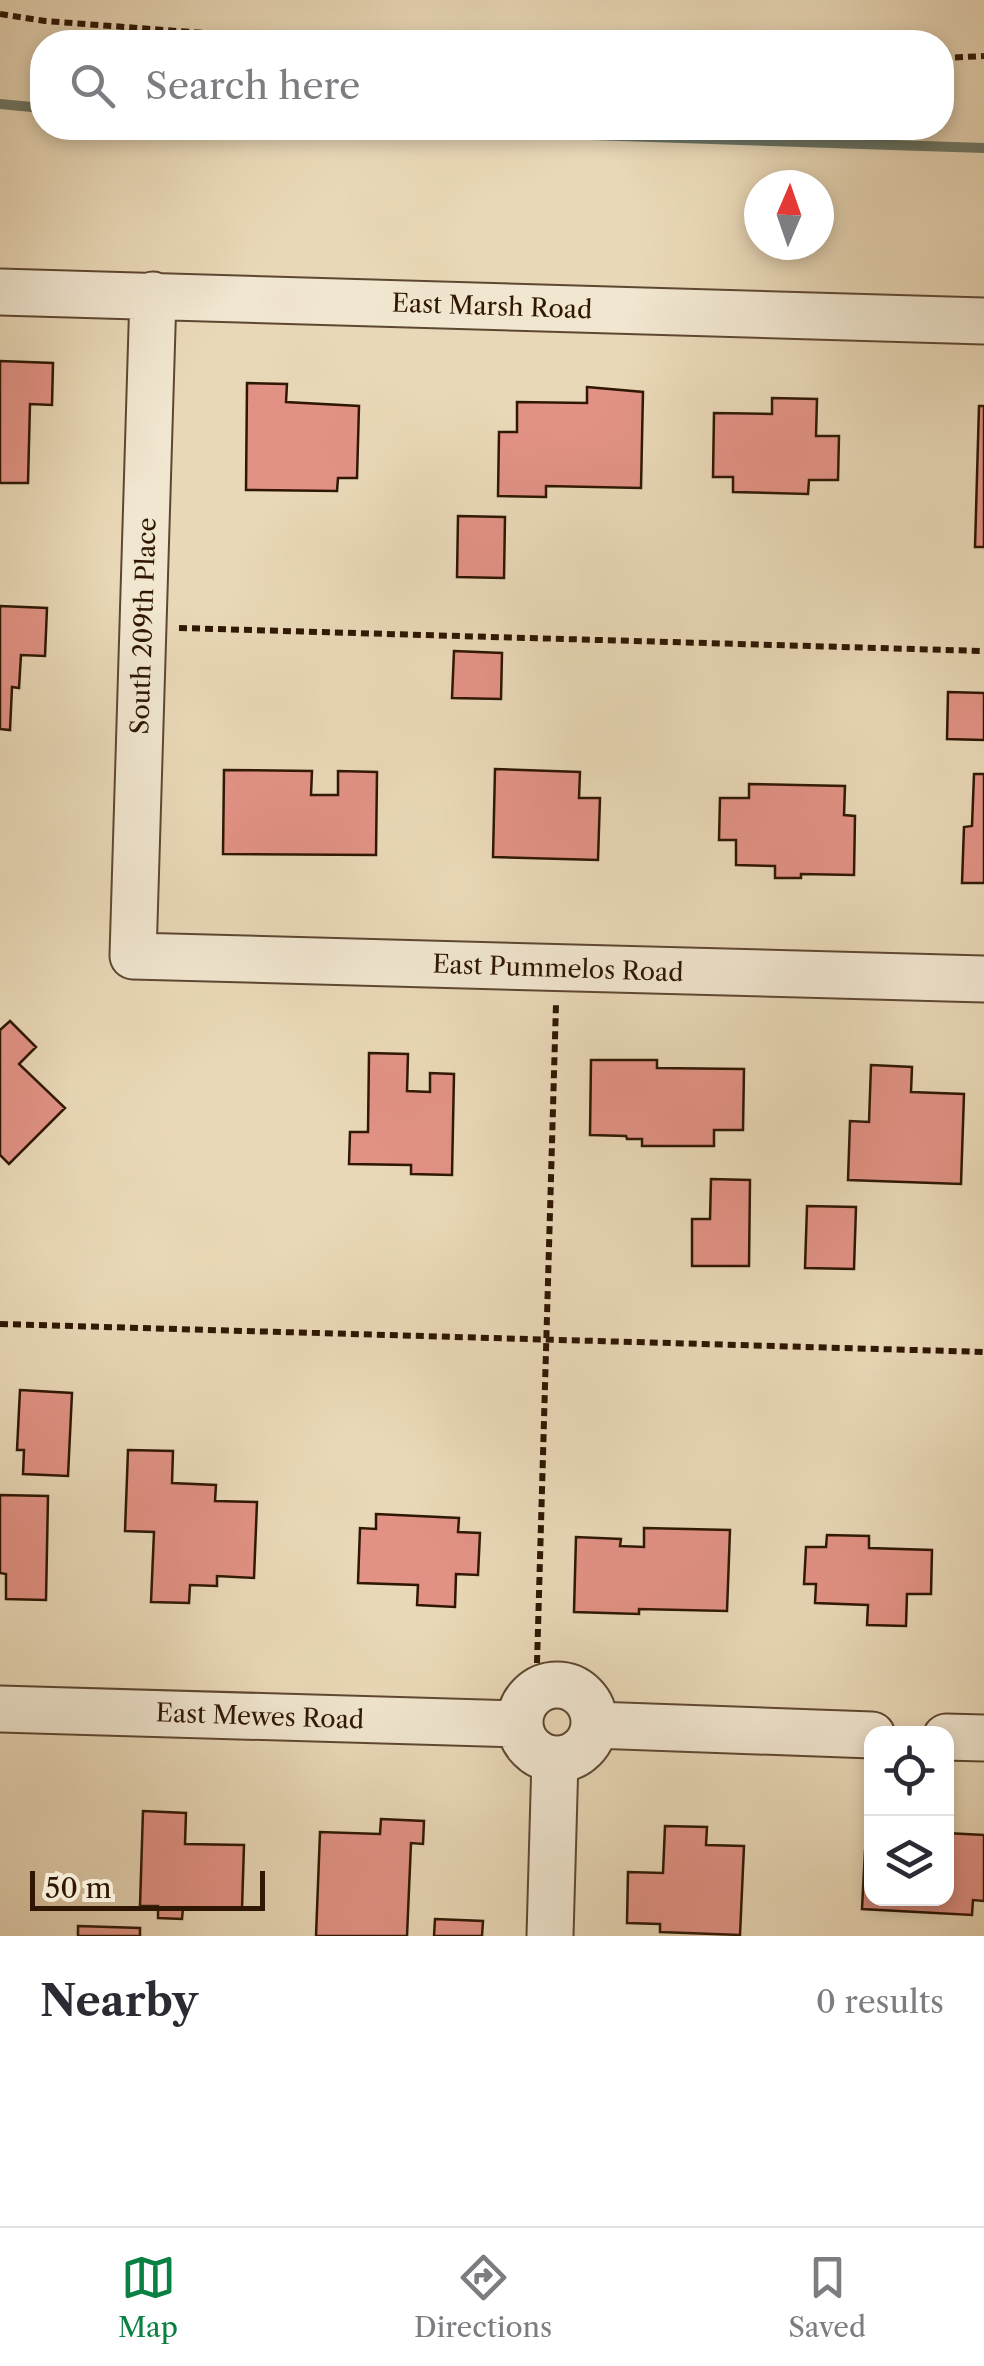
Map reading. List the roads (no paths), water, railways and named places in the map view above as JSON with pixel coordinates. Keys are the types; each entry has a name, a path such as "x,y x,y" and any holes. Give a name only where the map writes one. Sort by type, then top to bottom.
{"street":[{"name":"East Marsh Road","path":"0,292 984,322"},
{"name":"South 209th Place","path":"133,956 153,296"},
{"name":"East Pummelos Road","path":"133,956 984,979"},
{"path":"558,1685 570,1687 588,1702 594,1725 581,1750 555,1759 535,1752 522,1734 521,1712 535,1692 558,1685"},
{"name":"East Mewes Road","path":"0,1709 520,1724"},
{"path":"594,1725 864,1734"},
{"path":"954,1737 984,1738"},
{"path":"550,1936 555,1759"}],"waterway":[{"path":"0,104 30,107"},
{"path":"742,140 984,148"}]}
